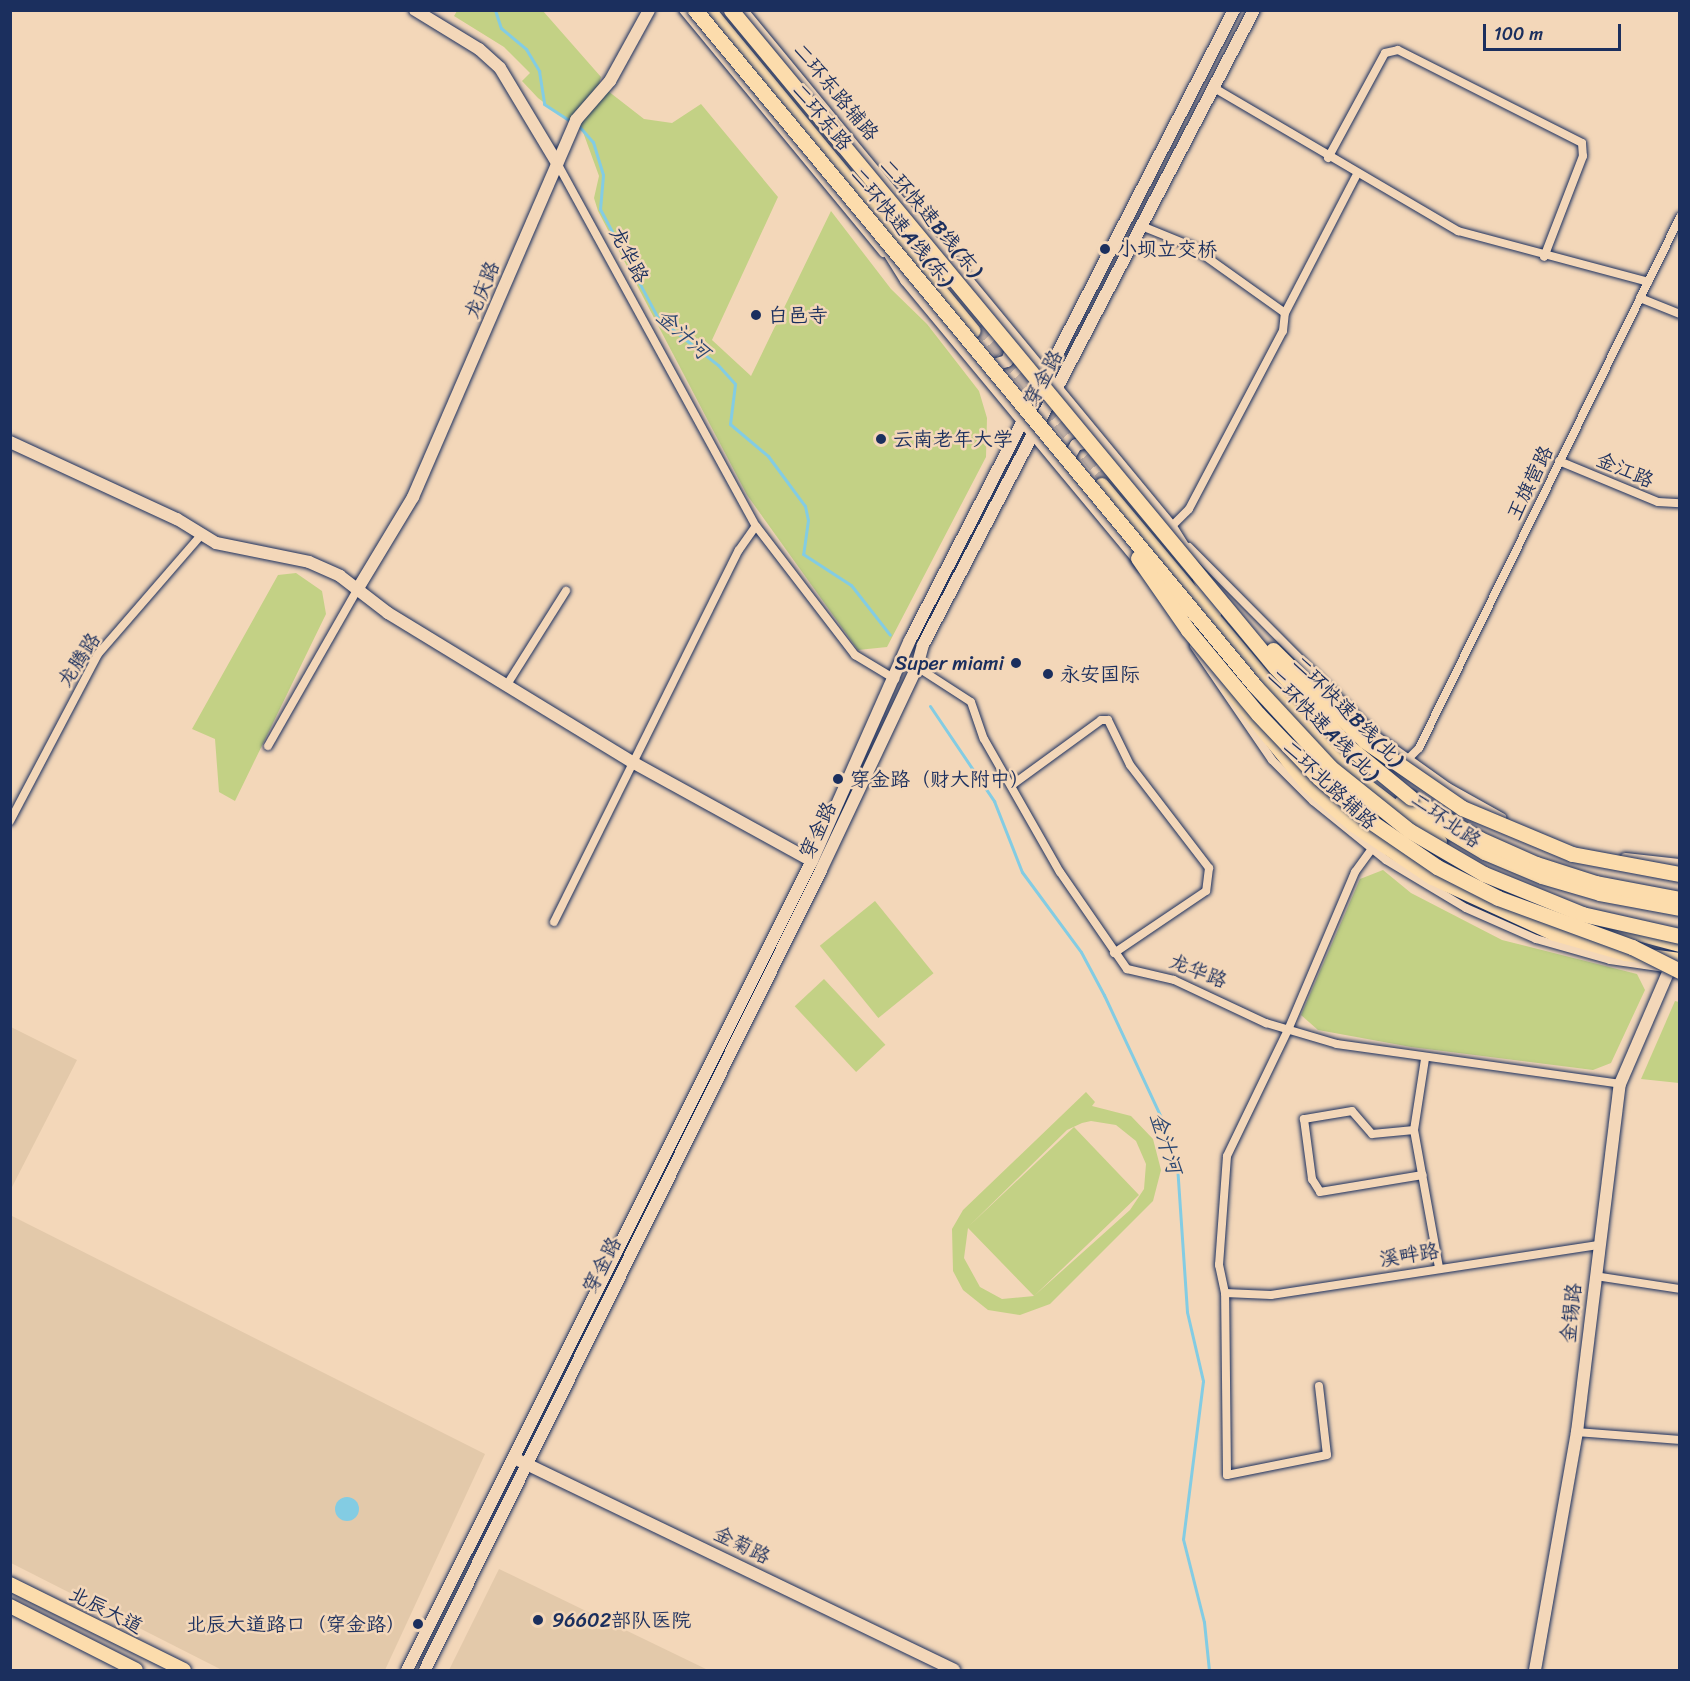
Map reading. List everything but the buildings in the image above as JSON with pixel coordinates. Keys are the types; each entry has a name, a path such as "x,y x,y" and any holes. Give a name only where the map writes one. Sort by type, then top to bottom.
{"highway":[{"name":"二环快速A线(东)","path":"695,10 1072,473"},
{"name":"二环快速B线(东)","path":"731,10 1102,450"},
{"name":"二环快速B线(北)","path":"1102,450 1320,718 1411,798 1480,839 1536,864 1596,884 1680,899"},
{"path":"1072,473 1272,747 1353,824 1462,893 1534,926 1594,946 1677,967"},
{"name":"二环快速A线(北)","path":"1072,473 1270,704 1376,807 1445,853 1524,893 1601,920 1680,936"},
{"path":"1169,532 1313,693 1383,756 1495,825 1602,863 1680,881"},
{"path":"1195,639 1304,763 1401,844 1498,898 1632,947 1677,967"},
{"path":"1602,863 1680,874"}],"main road":[{"name":"二环东路","path":"709,10 977,329"},
{"name":"二环东路","path":"718,10 865,194"},
{"name":"二环北路","path":"1105,483 1322,745 1433,837 1557,908 1627,934 1680,945"},
{"name":"二环北路","path":"1214,615 1327,740 1372,781 1429,821 1542,877 1600,894 1680,909"},
{"name":"北辰大道","path":"10,1584 184,1671"},
{"name":"北辰大道","path":"10,1606 136,1671"}],"street":[{"name":"龙华路","path":"415,10 470,43 500,68 557,163 756,526 855,655 895,679"},
{"name":"龙庆路","path":"268,746 413,497 574,125 610,81 649,10"},
{"path":"683,10 1022,420 1072,473"},
{"name":"二环东路辅路","path":"744,10 1046,375 1102,450"},
{"name":"穿金路","path":"407,1671 812,861 895,679 1022,420 1234,10"},
{"name":"穿金路","path":"425,1671 917,667 923,645 1216,90 1254,10"},
{"path":"1328,158 1385,53 1398,50 1582,143 1583,156 1544,257"},
{"path":"1216,90 1356,176 1458,231 1544,257 1627,273 1648,282"},
{"path":"1169,532 1189,509 1283,331 1285,313 1356,176"},
{"path":"865,194 887,252 906,280"},
{"path":"865,194 943,251"},
{"name":"王旗营路","path":"1407,760 1419,748 1680,217"},
{"path":"1144,227 1191,246 1285,313"},
{"path":"1640,298 1680,314"},
{"path":"973,361 990,369 1007,362 1015,345 1010,332"},
{"path":"1072,473 1066,460 1076,445 1093,440 1102,450"},
{"path":"10,442 235,548 309,562 340,576 357,590 632,762 812,861"},
{"name":"金江路","path":"1559,461 1658,502 1680,503"},
{"name":"二环北路辅路","path":"1072,473 1134,555 1255,739 1313,801 1372,849 1448,898 1520,933 1596,957 1677,967"},
{"path":"554,922 739,550 756,526"},
{"path":"1169,532 1214,615"},
{"path":"1169,532 1301,665 1407,760 1480,806 1548,838 1599,853 1680,864"},
{"name":"龙腾路","path":"10,821 98,654 202,534"},
{"path":"1134,555 1214,615"},
{"path":"508,683 566,591"},
{"name":"龙华路","path":"917,667 971,702 984,740 1012,785 1060,872 1127,969 1174,980 1288,1030 1337,1044 1425,1059 1620,1084"},
{"path":"1012,785 1101,720 1108,720 1130,765 1209,868 1211,878 1206,891 1114,953"},
{"path":"1319,1386 1327,1455 1227,1475 1225,1293 1219,1265 1227,1156 1288,1030 1355,872 1372,849"},
{"name":"金锡路","path":"1535,1671 1577,1432 1598,1245 1613,1168 1620,1084 1677,967"},
{"path":"1425,1059 1414,1130 1439,1267"},
{"path":"1414,1130 1372,1134 1352,1111 1304,1119 1312,1179 1320,1192 1423,1175"},
{"name":"溪畔路","path":"1225,1293 1271,1295 1439,1267 1598,1245"},
{"path":"1595,1276 1680,1289"},
{"path":"1577,1432 1680,1440"},
{"name":"金菊路","path":"512,1458 954,1671"}],"shaded area":[{"path":"11,1027 77,1060 11,1189"},
{"path":"10,1215 485,1454 385,1670 222,1670 11,1563"},
{"name":"96602部队医院","path":"499,1569 708,1670 449,1670"}],"green space":[{"path":"457,11 543,11 601,77 599,84 644,119 672,123 701,104 778,197 712,340 751,376 831,211 891,289 927,324 979,391 987,418 986,457 887,647 858,650 747,495 598,211 594,198 599,176 583,132 538,98 522,81 530,73 504,47 454,16"},
{"path":"296,573 322,591 326,614 235,801 219,792 215,739 192,729 278,575"},
{"path":"1383,870 1411,893 1502,940 1637,974 1645,990 1611,1063 1593,1070 1411,1047 1318,1030 1301,1015 1360,879"},
{"path":"875,901 934,973 878,1018 820,946"},
{"path":"824,979 885,1045 856,1072 795,1006"},
{"path":"1675,1001 1679,1002 1679,1083 1641,1079"},
{"path":"1086,1092 1095,1102 1092,1106 1131,1116 1153,1139 1161,1170 1153,1201 1050,1304 1020,1315 988,1310 963,1290 953,1271 952,1229 963,1210","holes":["1091,1121 1116,1125 1136,1141 1146,1164 1144,1189 1130,1210 1034,1296 1139,1195 1074,1127 969,1226 1067,1130 1082,1123","968,1228 1034,1296 1002,1299 980,1287 964,1258"]}],"water":[{"path":"347,1497 356,1500 359,1509 356,1518 347,1521 338,1518 335,1509 338,1500"}],"waterway":[{"name":"金汁河","path":"495,10 501,28 526,49 539,71 544,104 572,122"},
{"name":"金汁河","path":"578,125 593,142 603,175 600,209 658,318 718,365 735,384 730,424 768,456 805,506 808,520 803,554 851,585 890,635"},
{"name":"金汁河","path":"930,706 994,801 1022,872 1081,952 1104,995 1161,1117 1177,1165 1187,1312 1203,1381 1183,1539 1204,1622 1209,1670"}],"tunnel":[{"path":"979,326 1108,481"}],"place":[{"name":"小坝立交桥","path":"1105,249"},
{"name":"白邑寺","path":"756,315"},
{"name":"云南老年大学","path":"881,439"},
{"name":"Super miami","path":"1016,663"},
{"name":"永安国际","path":"1048,674"},
{"name":"穿金路（财大附中）","path":"838,779"},
{"name":"96602部队医院","path":"538,1620"},
{"name":"北辰大道路口（穿金路）","path":"418,1624"}]}
